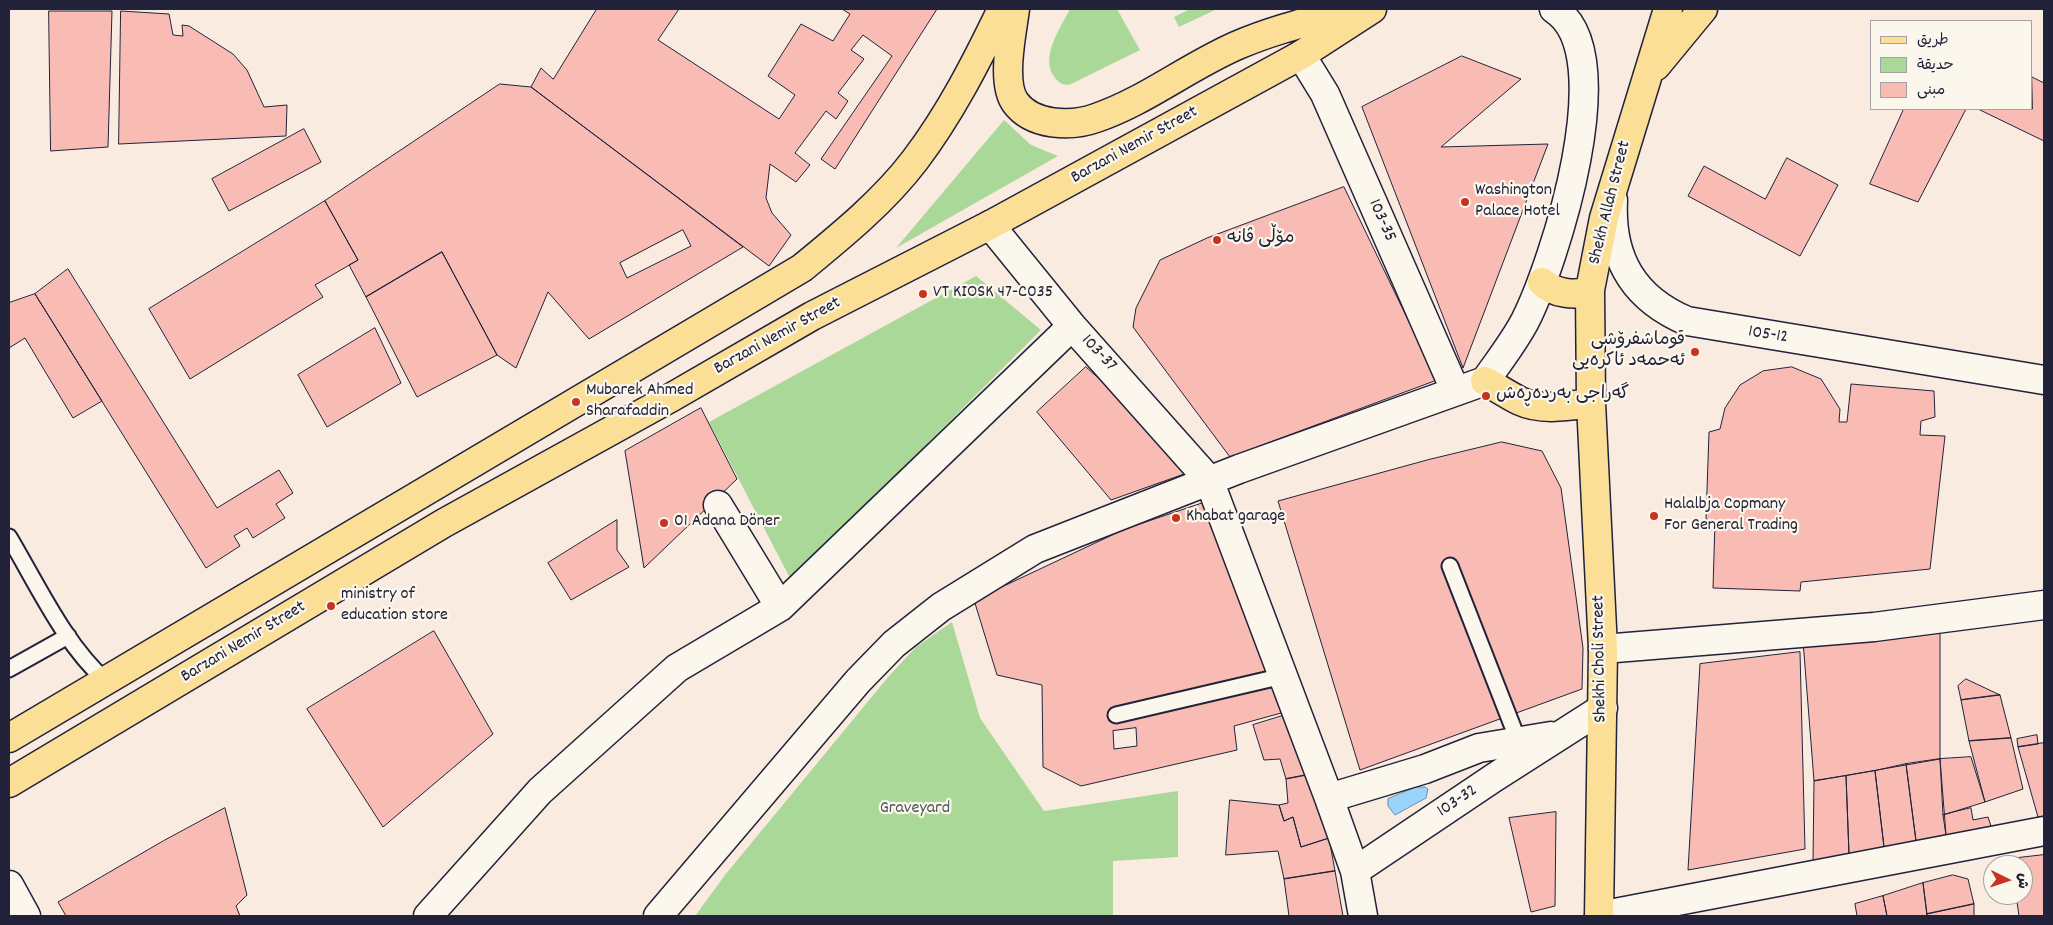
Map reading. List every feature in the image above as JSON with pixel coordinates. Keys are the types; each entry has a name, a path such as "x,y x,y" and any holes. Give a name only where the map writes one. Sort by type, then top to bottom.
{"main road":[{"path":"9,738 802,268 876,202 914,162 943,120 977,62 1002,9"},
{"path":"1015,9 1009,84 1014,101 1029,115 1054,123 1096,118 1123,106 1253,38 1354,9"},
{"name":"Barzani Nemir Street","path":"9,783 444,522 672,397 812,316 990,225 1301,55 1372,9"},
{"name":"Shekh Allah Street","path":"1591,403 1590,290 1604,218 1621,157 1668,9"},
{"path":"1646,79 1702,9"},
{"path":"1542,282 1551,289 1570,293 1584,293 1590,290"},
{"path":"1485,381 1520,401 1535,406 1571,406 1591,403"},
{"name":"Shekhi Choli Street","path":"1591,403 1603,650 1600,916"}],"street":[{"path":"658,916 858,682 901,638 942,607 1035,548 1209,480 1455,390 1485,381 1512,342 1542,282 1577,159 1584,89 1578,47 1567,22 1554,9"},
{"name":"103-35","path":"1301,55 1325,94 1455,390"},
{"name":"105-12","path":"1621,157 1613,201 1612,222 1616,244 1623,265 1634,283 1649,300 1667,312 1687,321 1708,326 2044,380"},
{"name":"103-37","path":"990,225 1072,326 1209,480"},
{"path":"428,916 540,791 677,668 780,607 1072,326"},
{"path":"1209,480 1355,871 1363,916"},
{"path":"718,505 780,607"},
{"path":"1603,650 1874,627 2044,605"},
{"name":"103-32","path":"1355,871 1522,750 1562,734 1603,708"},
{"name":"103-32","path":"1329,798 1425,769 1479,748 1522,750"},
{"path":"1600,916 2044,831"},
{"path":"9,885 26,916"}],"lane":[{"path":"9,537 68,636 90,667 106,681"},
{"path":"1450,566 1522,750"},
{"path":"9,669 68,636"},
{"path":"1116,715 1283,676"}],"green space":[{"path":"1070,9 1117,9 1140,50 1069,85 1061,83 1053,75 1049,59 1054,41"},
{"path":"1190,9 1217,9 1179,27 1174,17"},
{"path":"1004,120 1031,145 1058,156 896,248"},
{"path":"976,276 1041,330 791,580 709,422"},
{"name":"Graveyard","path":"952,622 980,718 1044,811 1178,791 1178,857 1113,861 1113,916 695,916 725,875 889,676 916,647"}],"water":[{"path":"1416,787 1428,789 1426,798 1395,815 1388,806 1388,799"}],"building":[{"path":"597,9 679,9 658,40 779,119 795,95 768,76 801,24 833,41 850,14 842,9 937,9 835,169 821,159 892,56 863,35 851,50 864,59 838,93 848,101 836,119 826,111 795,153 810,165 796,182 770,164 766,198 772,213 791,235 769,266 531,87 541,68 553,79"},
{"path":"49,11 112,11 108,147 51,151"},
{"path":"121,11 169,14 173,35 183,36 182,25 189,26 233,54 247,70 264,107 287,105 286,136 119,144"},
{"path":"1462,56 1521,79 1441,147 1548,144 1463,368 1362,107"},
{"path":"2033,78 2044,83 2044,141 1980,110 2033,110"},
{"path":"500,84 531,87 743,247 589,339 548,292 516,368 497,355 442,252 366,297 349,265 358,260 325,201"},
{"path":"1904,110 1965,110 1918,202 1870,184"},
{"path":"304,129 321,162 229,211 212,179"},
{"path":"1787,158 1838,185 1800,256 1688,196 1704,166 1765,199"},
{"path":"1344,187 1437,380 1230,457 1133,327 1136,308 1160,260 1207,238"},
{"path":"325,201 358,260 315,285 323,297 190,379 149,309"},
{"path":"683,230 691,246 627,278 620,263"},
{"path":"442,252 497,355 417,397 366,297"},
{"path":"68,269 217,508 279,470 293,493 276,504 285,518 253,538 247,528 234,536 240,546 206,568 35,294"},
{"path":"35,294 102,401 73,418 25,338 9,348 9,303"},
{"path":"375,328 401,383 327,427 298,375"},
{"path":"1086,367 1147,422 1187,473 1111,500 1037,412"},
{"path":"1792,367 1821,379 1840,409 1839,422 1847,422 1851,384 1934,391 1935,417 1921,421 1920,435 1945,436 1930,569 1801,582 1800,591 1713,588 1715,522 1706,519 1709,432 1720,429 1725,408 1740,385 1763,371"},
{"name":"01 Adana Döner","path":"701,408 737,479 644,568 625,451"},
{"path":"1502,442 1542,451 1561,488 1583,648 1582,689 1360,770 1278,501 1427,460"},
{"path":"1212,500 1292,710 1234,726 1237,750 1081,786 1043,767 1042,685 997,675 974,600 1125,529","holes":["1136,728 1137,746 1114,749 1113,731"]},
{"path":"617,520 617,550 629,567 571,600 548,563"},
{"path":"1940,626 1940,759 1814,781 1803,641"},
{"path":"434,631 493,734 383,827 307,709"},
{"path":"1800,652 1805,849 1688,870 1700,664"},
{"path":"1966,679 2000,695 1961,700 1958,686"},
{"path":"2000,695 2011,738 1969,741 1961,700"},
{"path":"1292,713 1312,774 1286,779 1280,759 1264,760 1253,725"},
{"path":"2037,735 2038,744 2018,747 2017,739"},
{"path":"2011,738 2023,789 1985,802 1969,741"},
{"path":"2044,743 2044,816 2038,817 2018,747"},
{"path":"1971,757 1985,802 1943,815 1940,759"},
{"path":"1940,759 1946,835 1916,841 1906,764"},
{"path":"1906,764 1916,841 1884,847 1875,771"},
{"path":"1875,771 1884,847 1849,854 1846,776"},
{"path":"1312,774 1329,838 1301,847 1293,817 1284,821 1279,805 1288,803 1286,779"},
{"path":"1846,776 1849,854 1813,862 1814,781"},
{"path":"1230,800 1279,805 1284,821 1293,817 1301,847 1329,838 1335,871 1284,879 1278,851 1226,855"},
{"path":"225,808 247,895 236,906 240,916 66,916 58,902 163,841"},
{"path":"1971,808 1973,820 1988,817 1993,832 1947,842 1943,815"},
{"path":"1556,812 1555,906 1531,912 1509,818"},
{"path":"2044,855 2044,916 2019,916 2017,905 2033,905 2033,856"},
{"path":"1335,871 1343,916 1289,916 1284,879"},
{"path":"1953,875 1968,879 1974,904 1927,914 1923,883"},
{"path":"1923,883 1927,916 1887,916 1883,896"},
{"path":"1883,896 1887,916 1857,916 1855,904"},
{"path":"1974,904 1974,916 1927,916 1927,914"}],"place":[{"name":"Washington Palace Hotel","path":"1465,202"},
{"name":"مۆڵی ڤانە","path":"1217,240"},
{"name":"VT KIOSK 47-C035","path":"923,294"},
{"name":"قوماشفرۆشی ئەحمەد ئاکرەیی","path":"1695,352"},
{"name":"گەراجی بەردەڕەش","path":"1486,396"},
{"name":"Mubarek Ahmed Sharafaddin","path":"576,402"},
{"name":"Halalbja Copmany For General Trading","path":"1654,516"},
{"name":"Khabat garage","path":"1176,518"},
{"name":"01 Adana Döner","path":"664,523"},
{"name":"ministry of education store","path":"331,606"}]}
